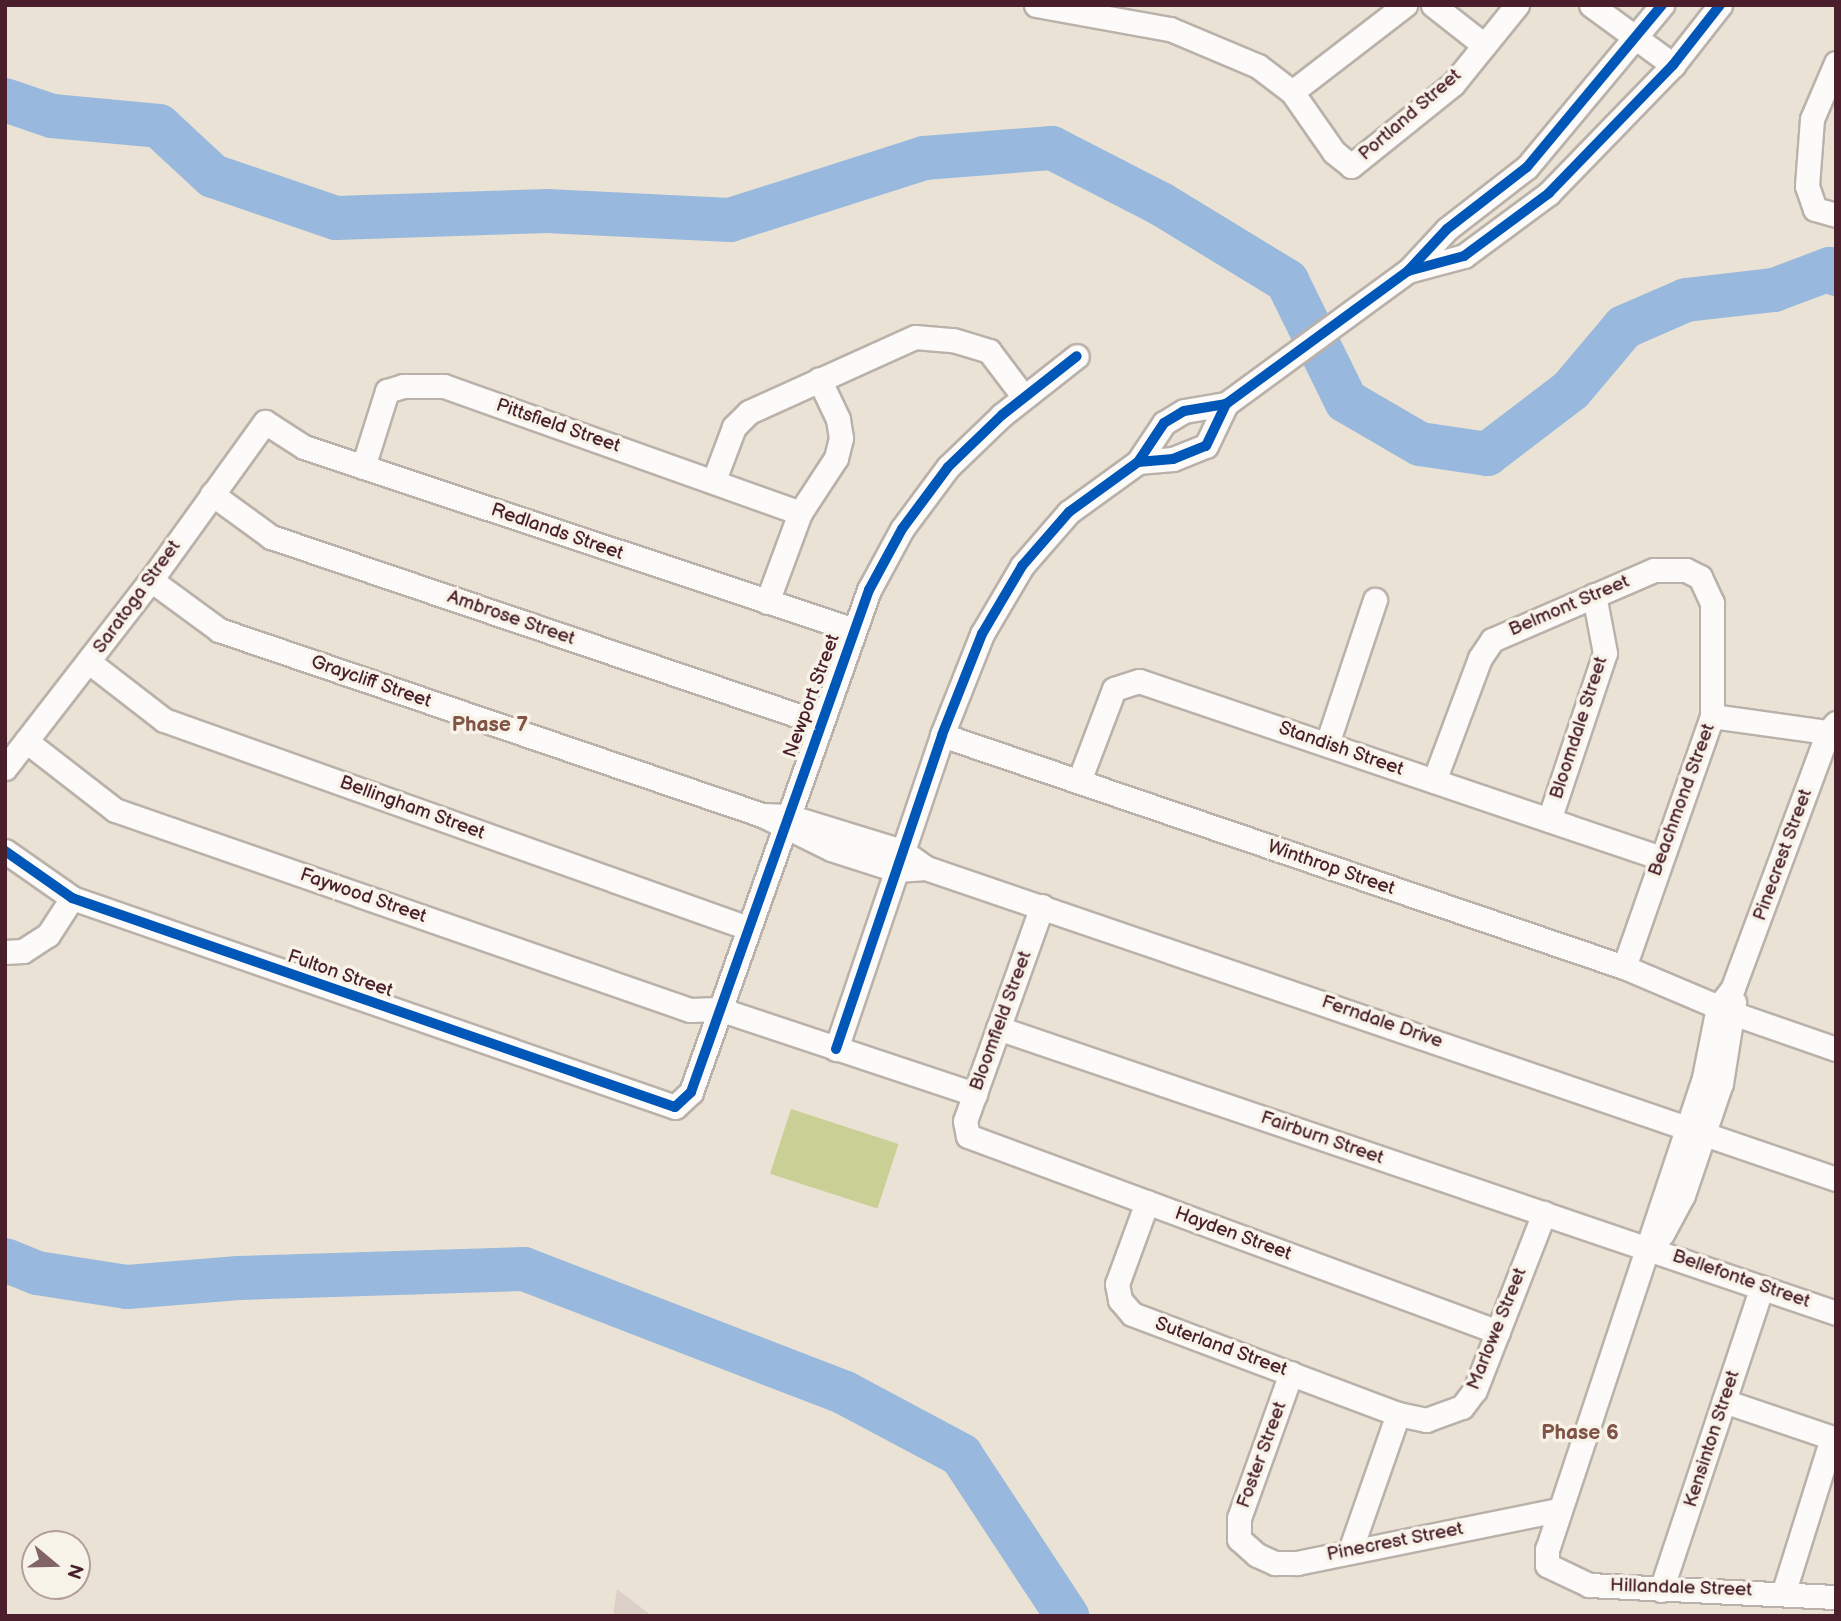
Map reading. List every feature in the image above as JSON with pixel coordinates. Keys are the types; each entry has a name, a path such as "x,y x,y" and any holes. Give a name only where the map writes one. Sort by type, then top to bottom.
{"street":[{"name":"Portland Street","path":"1036,5 1170,29 1258,66 1292,92 1334,152 1351,166 1453,84 1517,5"},
{"path":"1292,92 1405,5"},
{"path":"1433,5 1483,45"},
{"path":"1591,5 1673,65"},
{"path":"1138,462 1173,459 1206,446 1231,400 1358,303 1408,271 1447,229 1527,167 1662,5"},
{"path":"1408,271 1464,256 1549,194 1673,65 1720,5"},
{"path":"1836,63 1812,119 1807,186 1815,209 1836,215"},
{"path":"714,480 734,427 749,412 889,345 915,337 940,339 989,351 1023,396"},
{"name":"Newport Street","path":"675,1107 691,1091 869,590 902,529 948,467 1023,396 1077,356"},
{"path":"766,602 800,513 836,457 841,438 838,419 819,379"},
{"name":"Pittsfield Street","path":"363,467 387,391 403,386 444,386 714,480 800,513"},
{"path":"836,1049 942,735 982,634 1022,566 1069,512 1138,462 1164,423 1184,411 1231,400"},
{"name":"Redlands Street","path":"265,422 304,447 854,631"},
{"name":"Saratoga Street","path":"5,768 152,580 265,422"},
{"name":"Ambrose Street","path":"212,494 271,537 820,723"},
{"name":"Belmont Street","path":"1434,781 1480,658 1492,640 1654,570 1686,570 1708,587"},
{"name":"Graycliff Street","path":"152,580 219,630 899,861"},
{"name":"Beachmond Street","path":"1624,967 1712,716 1712,603 1708,587"},
{"name":"Bloomdale Street","path":"1549,820 1605,653 1594,595"},
{"path":"1327,744 1375,600"},
{"name":"Bellingham Street","path":"89,662 164,720 748,928"},
{"name":"Standish Street","path":"1079,782 1114,689 1139,681 1661,858"},
{"path":"1712,716 1832,728"},
{"name":"Pinecrest Street","path":"1727,1011 1733,988 1832,728"},
{"name":"Winthrop Street","path":"942,735 1624,967 1727,1011 1836,1049"},
{"name":"Faywood Street","path":"26,741 115,810 691,1010 719,1009 975,1094"},
{"name":"Fulton Street","path":"5,851 72,898 675,1107"},
{"name":"Ferndale Drive","path":"899,861 1042,906 1836,1179"},
{"path":"5,952 23,951 48,934 72,898"},
{"name":"Bloomfield Street","path":"968,1136 965,1121 1042,906"},
{"path":"1558,1510 1648,1253 1683,1195 1696,1129 1721,1083 1727,1011"},
{"name":"Fairburn Street","path":"998,1028 1544,1213 1648,1253"},
{"name":"Hayden Street","path":"968,1136 1497,1332"},
{"name":"Suterland Street","path":"1147,1202 1117,1284 1120,1300 1132,1314 1398,1414 1426,1420"},
{"name":"Marlowe Street","path":"1426,1420 1462,1407 1475,1390 1544,1213"},
{"name":"Bellefonte Street","path":"1648,1253 1836,1312"},
{"name":"Kensinton Street","path":"1661,1590 1762,1287"},
{"name":"Foster Street","path":"1239,1539 1239,1518 1291,1373"},
{"path":"1724,1401 1834,1439 1784,1591"},
{"path":"1351,1548 1398,1414"},
{"name":"Pinecrest Street","path":"1239,1539 1256,1555 1275,1563 1297,1563 1351,1548 1558,1510"},
{"name":"Hillandale Street","path":"1558,1510 1547,1549 1547,1564 1562,1575 1589,1585 1661,1590 1784,1591 1836,1597"}],"shaded area":[{"path":"617,1589 652,1616 613,1616"}],"green space":[{"path":"791,1109 898,1144 877,1209 770,1174"}],"waterway":[{"path":"5,100 52,116 159,126 213,176 336,218 547,211 730,220 924,158 1052,148 1161,204 1287,281 1346,401 1420,444 1487,454 1571,390 1624,327 1686,300 1774,290 1830,269 1836,274"},
{"path":"5,1260 37,1273 127,1287 239,1278 524,1269 845,1393 961,1455 1067,1616"}],"cycle path":[{"path":"1138,462 1173,459 1206,446 1226,404 1408,271 1447,229 1527,167 1662,5"},
{"path":"1408,271 1464,256 1549,193 1673,65 1720,5"},
{"path":"5,851 72,898 675,1107 691,1092 869,590 902,529 948,467 1002,415 1077,356"},
{"path":"836,1049 942,735 982,634 1022,566 1069,512 1138,462 1164,423 1184,411 1226,404"}],"district":[{"name":"Phase 7","path":"490,725"},
{"name":"Phase 6","path":"1580,1433"}]}
